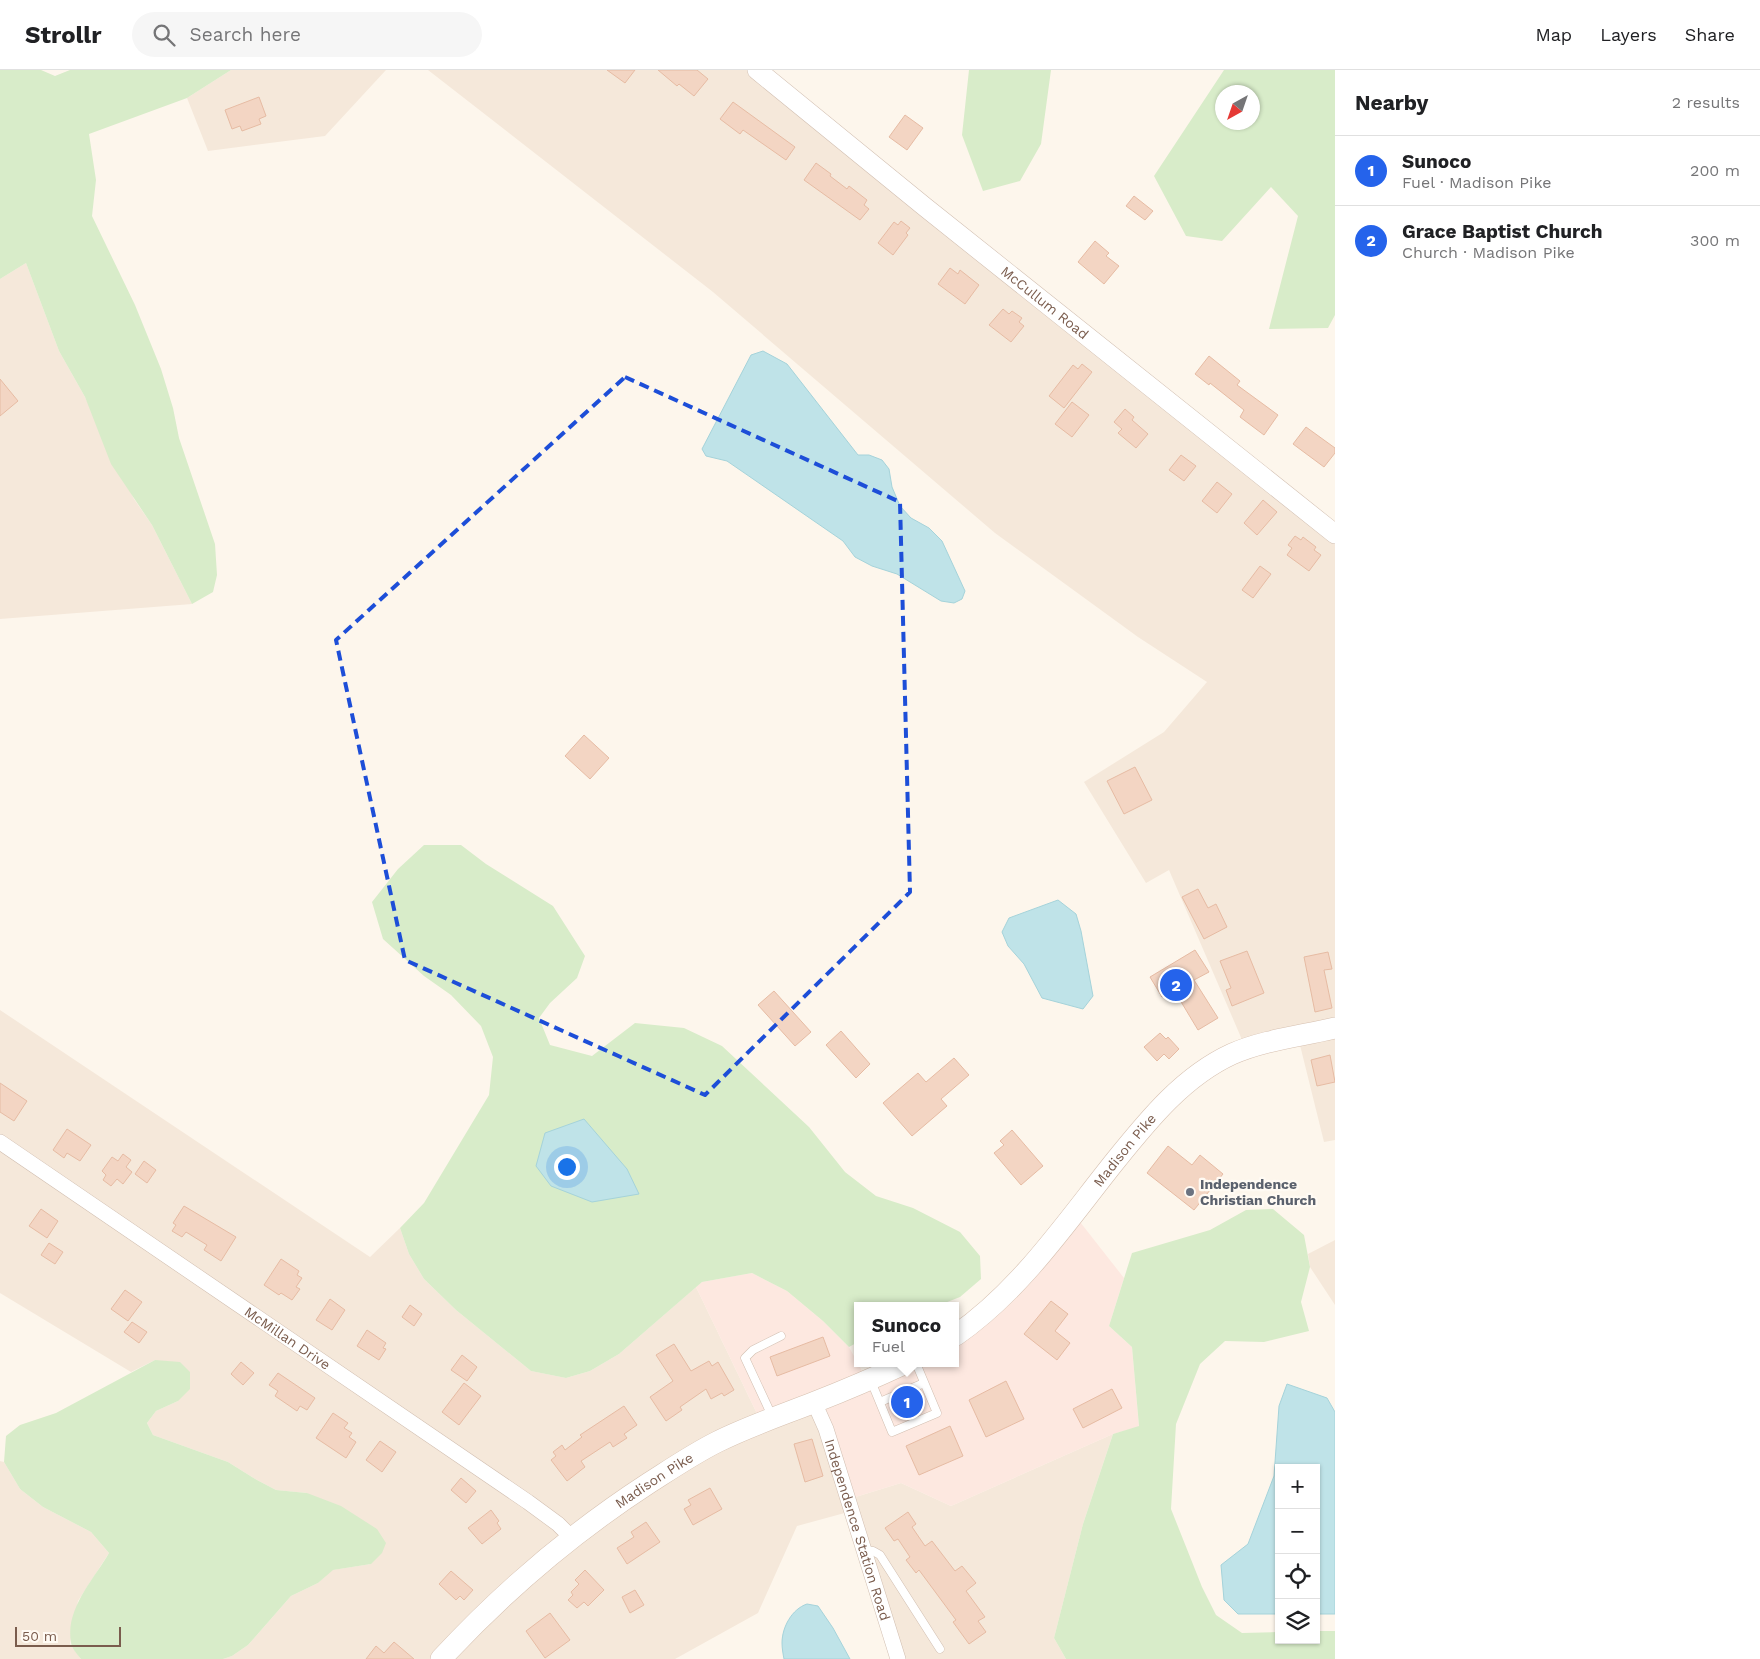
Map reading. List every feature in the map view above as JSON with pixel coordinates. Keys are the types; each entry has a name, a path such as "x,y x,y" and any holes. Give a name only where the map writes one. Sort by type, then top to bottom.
{"main road":[{"name":"Madison Pike","path":"959,1333 993,1304 1026,1271 1136,1135 1168,1099 1198,1074 1232,1054 1252,1047 1335,1028"},
{"name":"Madison Pike","path":"441,1659 497,1602 570,1538 626,1498 715,1443 897,1367"}],"street":[{"name":"McCullum Road","path":"757,70 1335,534"},
{"name":"McMillan Drive","path":"0,1142 528,1502 558,1524 570,1538"},
{"name":"Independence Station Road","path":"814,1402 826,1429 898,1659"}],"lane":[{"path":"773,1418 745,1358 753,1350 781,1336"},
{"path":"870,1379 892,1432 937,1413 918,1367"},
{"path":"880,1402 924,1383"},
{"path":"864,1550 873,1551 880,1555 940,1649"}],"highlighted area":[{"path":"625,377 900,502 910,892 705,1095 405,960 336,640"}],"shaded area":[{"path":"231,70 386,70 325,136 208,151 187,98"},
{"path":"428,70 757,70 1335,534 1335,1140 1324,1142 1298,1037 1246,1049 1169,870 1146,883 1084,782 1164,732 1207,682 1138,637 995,533 713,292"},
{"path":"26,263 59,351 85,397 134,499 152,525 192,604 0,619 0,279"},
{"path":"0,1010 370,1257 400,1228 409,1254 424,1279 456,1310 531,1371 566,1378 590,1371 619,1354 696,1287 761,1422 814,1402 849,1499 901,1483 951,1506 1113,1434 1083,1524 1054,1638 1066,1659 898,1659 852,1511 797,1526 758,1613 675,1659 223,1659 232,1656 248,1645 291,1596 318,1583 332,1570 371,1564 307,1493 276,1490 228,1462 153,1435 147,1423 156,1411 178,1401 155,1360 131,1372 0,1293"},
{"path":"1073,1213 1124,1278 1109,1326 1132,1347 1139,1427 1113,1434 951,1506 901,1483 849,1499 815,1402 761,1422 696,1287 702,1282 752,1273 787,1291 823,1321 849,1347 854,1356 854,1367 860,1367 867,1380 897,1367 959,1367 959,1332"},
{"path":"1335,1240 1335,1305 1310,1267 1308,1254"},
{"path":"0,1461 4,1462 20,1489 43,1507 91,1532 109,1553 78,1601 70,1644 81,1659 0,1659"}],"green space":[{"path":"0,70 41,70 55,76 70,70 231,70 187,98 89,134 96,180 92,216 135,305 161,369 173,408 179,438 215,544 217,575 213,592 192,604 152,525 111,464 85,397 59,351 26,263 0,279"},
{"path":"969,70 1051,70 1041,144 1020,181 983,191 962,135"},
{"path":"1224,70 1335,70 1335,315 1328,328 1269,329 1298,216 1271,187 1222,241 1186,236 1154,176"},
{"path":"424,845 461,845 486,864 553,906 585,956 577,978 550,1003 539,1018 550,1045 592,1056 635,1023 684,1028 722,1046 809,1127 845,1172 876,1196 913,1208 960,1232 980,1256 981,1279 960,1297 947,1302 854,1302 854,1344 849,1347 823,1321 787,1291 752,1273 702,1282 619,1354 590,1371 566,1378 531,1371 456,1310 424,1279 409,1254 400,1228 424,1203 489,1095 493,1057 481,1026 451,995 424,976 383,939 372,902 398,869"},
{"path":"1273,1209 1304,1235 1310,1267 1301,1302 1309,1331 1264,1342 1225,1341 1200,1364 1176,1424 1171,1509 1202,1587 1216,1615 1242,1633 1275,1632 1275,1644 1320,1644 1320,1631 1335,1631 1335,1659 1066,1659 1054,1638 1083,1524 1113,1434 1139,1426 1132,1347 1109,1326 1132,1253 1210,1230 1246,1210"},
{"path":"155,1360 180,1362 190,1372 190,1389 178,1401 156,1411 147,1423 153,1435 228,1462 276,1490 307,1493 341,1506 377,1529 386,1543 382,1553 371,1564 333,1570 318,1583 291,1596 248,1645 232,1656 223,1659 81,1659 71,1644 70,1630 72,1618 82,1595 109,1553 91,1532 43,1507 20,1489 4,1462 6,1436 20,1425 56,1413"}],"water":[{"path":"763,351 787,364 858,455 869,455 882,460 889,469 892,487 900,506 911,518 929,528 942,541 965,591 962,599 954,603 941,601 897,574 872,566 855,557 843,541 727,461 706,456 702,449 751,355"},
{"path":"1058,900 1076,914 1081,931 1093,996 1083,1009 1042,998 1024,964 1008,946 1002,932 1009,918"},
{"path":"584,1119 627,1169 639,1194 592,1202 551,1186 536,1166 545,1133"},
{"path":"1287,1384 1327,1398 1335,1412 1335,1614 1320,1614 1320,1464 1275,1464 1275,1614 1238,1614 1224,1600 1221,1565 1248,1544 1274,1476 1279,1406"},
{"path":"807,1604 818,1606 850,1659 784,1659 782,1637 786,1625 792,1614"}],"building":[{"path":"607,70 635,70 625,83"},
{"path":"658,70 697,70 708,79 694,96 679,84 677,86"},
{"path":"259,97 266,116 259,119 261,124 242,131 240,126 232,129 225,110"},
{"path":"733,102 795,147 786,160 743,130 740,134 720,119"},
{"path":"905,115 923,128 907,150 889,137"},
{"path":"816,163 847,189 849,186 867,200 864,205 869,209 860,220 804,180"},
{"path":"1134,196 1153,211 1145,220 1126,206"},
{"path":"901,221 910,228 906,233 908,235 893,255 878,243 894,222 898,225"},
{"path":"1095,241 1109,253 1106,256 1119,266 1104,284 1078,262"},
{"path":"950,268 958,274 960,270 979,285 965,304 938,284"},
{"path":"1003,309 1009,314 1012,311 1022,318 1019,322 1024,326 1011,342 989,325"},
{"path":"1209,356 1240,381 1237,385 1278,415 1264,435 1240,417 1244,410 1210,383 1209,385 1195,374"},
{"path":"1082,364 1092,372 1064,408 1049,396 1073,365 1078,369"},
{"path":"0,379 18,401 0,416"},
{"path":"1072,402 1089,415 1072,437 1055,424"},
{"path":"1125,409 1134,417 1132,420 1148,434 1136,448 1118,433 1122,429 1114,422"},
{"path":"1306,427 1335,448 1335,453 1324,467 1293,444"},
{"path":"1181,455 1196,466 1184,481 1169,470"},
{"path":"1217,482 1232,494 1217,513 1202,501"},
{"path":"1263,500 1277,512 1257,535 1244,523"},
{"path":"1295,536 1301,540 1303,537 1316,547 1314,550 1321,555 1309,571 1287,555 1292,548 1288,545"},
{"path":"1260,566 1271,574 1253,598 1242,590"},
{"path":"584,735 609,758 590,779 565,756"},
{"path":"1135,767 1152,800 1124,814 1107,781"},
{"path":"1198,889 1208,908 1216,904 1227,927 1204,939 1182,897"},
{"path":"1195,950 1209,972 1194,980 1218,1018 1198,1030 1174,990 1162,997 1150,977"},
{"path":"1247,951 1264,993 1232,1006 1226,990 1231,988 1220,961"},
{"path":"1328,952 1332,969 1324,970 1332,1008 1315,1012 1304,957"},
{"path":"774,991 811,1032 795,1046 758,1005"},
{"path":"841,1031 870,1064 856,1078 826,1045"},
{"path":"1160,1033 1166,1039 1168,1037 1179,1049 1169,1059 1164,1054 1157,1061 1144,1047"},
{"path":"1330,1055 1335,1082 1317,1086 1311,1060"},
{"path":"954,1058 969,1075 941,1099 947,1106 912,1136 883,1103 918,1073 926,1082"},
{"path":"0,1083 27,1101 14,1121 0,1112"},
{"path":"67,1129 91,1145 80,1161 67,1153 64,1158 53,1150"},
{"path":"1012,1130 1043,1166 1021,1185 994,1153 1004,1145 1000,1141"},
{"name":"Independence Christian Church","path":"1168,1146 1192,1165 1200,1155 1223,1174 1194,1210 1147,1173"},
{"path":"123,1154 131,1160 126,1167 132,1172 123,1184 117,1179 111,1186 103,1180 106,1175 102,1171 112,1157 118,1161"},
{"path":"144,1161 156,1170 147,1183 135,1174"},
{"path":"184,1206 236,1237 221,1261 204,1250 207,1245 186,1232 182,1237 172,1231 176,1225 173,1223"},
{"path":"41,1209 58,1221 47,1238 29,1226"},
{"path":"49,1243 63,1252 55,1264 41,1255"},
{"path":"281,1259 299,1271 297,1275 302,1278 296,1287 300,1289 292,1300 281,1293 279,1295 264,1285"},
{"path":"125,1290 142,1302 128,1321 111,1309"},
{"path":"330,1299 345,1310 332,1330 316,1320"},
{"path":"1051,1301 1068,1314 1055,1331 1070,1343 1057,1360 1024,1334"},
{"path":"410,1305 422,1314 414,1326 402,1317"},
{"path":"132,1322 147,1332 139,1343 124,1332"},
{"path":"367,1330 386,1343 383,1348 386,1349 379,1360 357,1346"},
{"path":"823,1337 830,1356 777,1376 770,1357"},
{"path":"674,1344 691,1371 709,1361 712,1366 718,1362 734,1390 724,1396 722,1393 711,1399 706,1389 680,1407 682,1410 666,1421 650,1397 673,1381 656,1355"},
{"path":"462,1355 477,1367 467,1381 451,1370"},
{"path":"241,1362 254,1373 243,1385 231,1374"},
{"path":"278,1373 315,1398 307,1410 300,1406 297,1411 275,1396 278,1391 269,1385"},
{"path":"1006,1381 1024,1419 986,1437 969,1400"},
{"path":"464,1383 481,1396 459,1425 442,1412"},
{"path":"1112,1389 1122,1408 1083,1428 1073,1409"},
{"path":"917,1392 922,1404 897,1414 892,1403"},
{"path":"624,1406 637,1425 624,1434 627,1438 613,1447 610,1442 581,1461 585,1467 567,1481 551,1460 556,1456 553,1452 562,1445 565,1450 582,1437 580,1435"},
{"path":"333,1413 348,1423 344,1428 352,1433 349,1437 356,1442 346,1458 316,1438"},
{"path":"950,1426 963,1456 919,1475 906,1446"},
{"path":"812,1439 823,1476 805,1482 794,1444"},
{"path":"380,1441 396,1452 382,1472 366,1460"},
{"path":"461,1478 476,1491 466,1503 451,1490"},
{"path":"710,1488 722,1509 693,1525 684,1509 691,1505 688,1500"},
{"path":"491,1510 499,1521 497,1523 501,1529 482,1544 468,1528"},
{"path":"908,1512 916,1524 912,1527 925,1546 932,1541 955,1571 962,1566 976,1583 966,1591 985,1617 978,1621 986,1632 969,1644 953,1622 956,1620 919,1570 916,1573 906,1560 910,1557 898,1539 894,1541 885,1528"},
{"path":"646,1522 660,1542 627,1564 617,1548 634,1537 631,1532"},
{"path":"585,1570 604,1590 588,1606 584,1602 577,1608 568,1600 573,1595 571,1592 579,1584 575,1580"},
{"path":"451,1571 473,1590 464,1600 460,1596 456,1600 439,1584"},
{"path":"635,1590 644,1605 630,1613 622,1597"},
{"path":"550,1613 570,1640 545,1658 526,1631"},
{"path":"394,1642 414,1659 366,1659 376,1646 384,1653"}],"place":[{"name":"Grace Baptist Church","path":"1176,985"},
{"name":"Independence Christian Church","path":"1190,1192"},
{"name":"Sunoco","path":"907,1402"}]}
